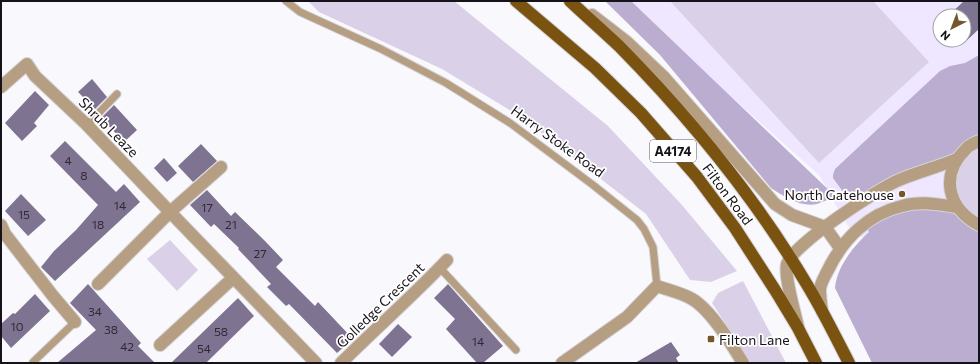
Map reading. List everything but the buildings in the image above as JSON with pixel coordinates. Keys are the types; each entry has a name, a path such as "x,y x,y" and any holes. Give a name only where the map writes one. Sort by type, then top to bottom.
{"main road":[{"name":"Filton Road","path":"516,1 595,68 641,114 692,172 735,228 776,290 816,363"},
{"name":"Filton Road","path":"571,1 623,51 697,131 726,167 790,257 822,312 849,363"}],"street":[{"path":"571,1 612,30 663,76 775,204 792,215 825,227 840,248"},
{"name":"Shrub Leaze","path":"1,87 27,64 35,76 87,125 316,363"},
{"path":"979,141 967,147 957,159 951,170 950,182 951,195 956,207 966,218 979,225"},
{"path":"798,328 788,280 787,268 790,257 825,227 884,188 900,180 957,159"},
{"path":"98,284 170,212 221,167"},
{"path":"822,312 820,295 821,285 840,248 852,234 864,224 876,215 901,206 924,203 956,207"},
{"path":"3,229 53,296 76,322"},
{"name":"Golledge Crescent","path":"341,363 444,264"},
{"path":"160,345 233,278"},
{"path":"562,363 627,318 657,286 693,299 700,305 715,323 743,363"}],"lane":[{"name":"Harry Stoke Road","path":"286,1 300,12 387,52 446,83 510,123 593,185 637,220 644,229 653,247 657,286"},
{"path":"87,125 117,94"},
{"name":"Golledge Crescent","path":"444,264 516,350"},
{"path":"32,362 76,322"}],"shaded area":[{"path":"308,1 454,1 608,126 682,205 737,271 711,282 690,280 646,214 521,117 442,69 319,12"},
{"path":"605,1 631,1 835,196 811,205 799,203 771,188 660,55"},
{"path":"624,1 979,1 979,361 879,250 847,225 819,175"},
{"path":"670,1 873,1 929,62 819,163"},
{"path":"979,55 979,141 854,207 833,178 835,169 940,71 950,66 965,63"},
{"path":"979,141 979,225 966,218 950,183 951,170"},
{"path":"956,207 979,225 979,363 872,363 835,288 839,272 847,257 869,232 864,224 889,210"},
{"path":"170,240 198,270 177,291 147,259"},
{"path":"743,281 786,363 751,363 712,303 718,293"}],"place":[{"name":"North Gatehouse","path":"902,194"},
{"name":"Filton Lane","path":"711,339"}]}
